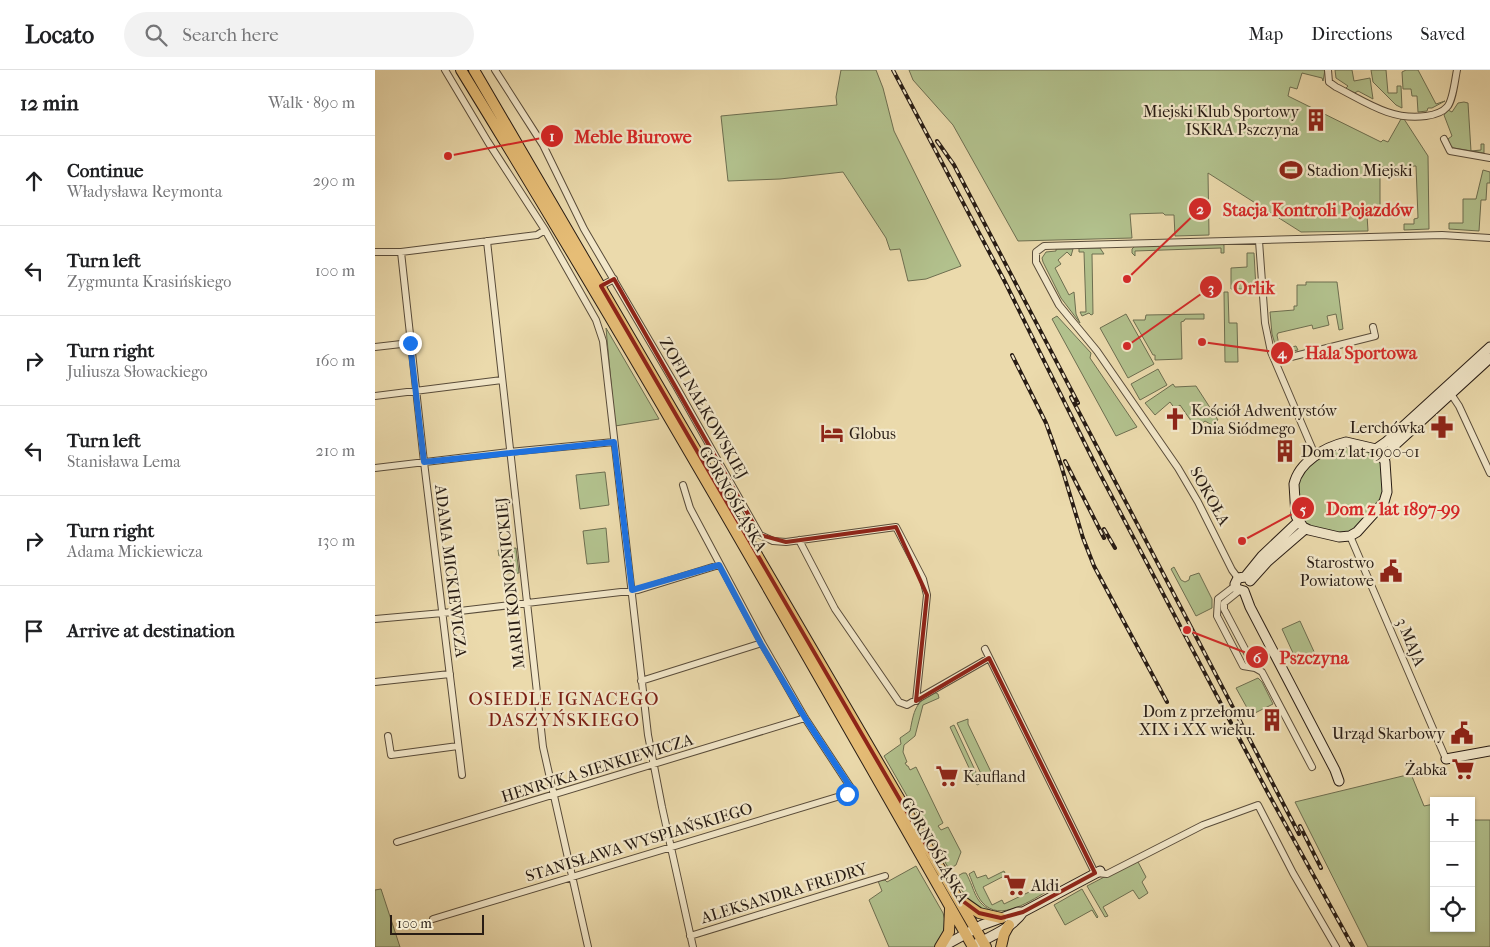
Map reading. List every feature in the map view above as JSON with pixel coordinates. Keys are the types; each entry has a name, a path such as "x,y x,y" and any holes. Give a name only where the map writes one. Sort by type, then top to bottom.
{"main road":[{"name":"GÓRNOŚLĄSKA","path":"461,70 553,219 823,682 972,947"},
{"name":"GÓRNOŚLĄSKA","path":"474,70 984,944"},
{"path":"957,896 979,913 1001,918"},
{"path":"941,947 949,932 949,907"},
{"path":"1001,947 1004,934 1009,925"}],"street":[{"path":"445,70 488,142 545,230 596,320 603,341 641,681 653,765 693,947"},
{"name":"ZOFII NAŁKOWSKIEJ","path":"495,70 543,145 585,229 760,535 773,541 799,540 896,527 923,579 927,595 916,700"},
{"path":"1328,70 1328,78 1333,85 1372,105 1397,116 1423,117 1434,115 1447,108 1457,70"},
{"path":"1444,139 1450,151 1490,158"},
{"path":"375,251 401,252 537,236 545,230"},
{"path":"1315,455 1271,352 1265,323 1259,241 1442,235 1490,238"},
{"name":"MARII KONOPNICKIEJ","path":"487,241 543,747 588,947"},
{"name":"SOKOŁA","path":"1259,241 1044,246 1036,252 1037,262 1059,306 1097,351 1178,468 1198,502 1232,570 1242,584 1250,608 1335,770 1339,782"},
{"name":"ADAMA MICKIEWICZA","path":"401,252 410,343 462,775"},
{"path":"601,286 614,279"},
{"path":"1276,362 1375,336 1373,327"},
{"path":"375,347 410,343"},
{"path":"1376,449 1490,347"},
{"path":"1384,458 1376,449 1346,442 1322,450 1315,455 1295,481 1296,515 1305,529 1339,537 1350,536 1366,522 1384,502 1387,492 1384,458 1387,452 1490,358"},
{"path":"375,396 502,380"},
{"path":"1451,394 1459,406 1490,473"},
{"path":"375,468 614,442"},
{"path":"683,485 690,508 719,565 761,644 805,718"},
{"path":"1242,584 1262,556 1299,521"},
{"path":"1305,529 1242,584 1218,599 1217,616 1243,666 1255,668 1262,672 1312,767"},
{"name":"3 MAJA","path":"1350,536 1446,758"},
{"path":"799,540 835,609 899,702 907,705 989,658"},
{"path":"375,619 528,604 632,590 719,565"},
{"path":"641,681 761,644"},
{"path":"985,649 1097,872"},
{"path":"375,682 450,674"},
{"name":"HENRYKA SIENKIEWICZA","path":"397,842 554,796 805,718"},
{"name":"STANISŁAWA WYSPIAŃSKIEGO","path":"433,919 853,791 805,718"},
{"path":"388,736 391,754 458,746"},
{"path":"1446,758 1490,751"},
{"path":"972,947 984,944 1023,912 1097,872 1107,874 1203,825 1258,805 1293,873 1336,947"},
{"name":"ALEKSANDRA FREDRY","path":"691,936 885,876"},
{"path":"941,947 975,928 1017,912 1023,912"}],"highlighted area":[{"path":"614,279 760,535 786,542 896,527 927,595 916,701 989,658 1095,873 1023,912 1001,918 979,913 956,896 601,286"}],"green space":[{"path":"841,70 876,70 883,88 894,131 961,266 926,279 908,281 900,249 890,250 886,238 843,172 780,179 728,181 721,116 837,105 836,97"},
{"path":"909,70 1325,70 1323,81 1322,78 1302,73 1297,89 1290,87 1288,96 1381,142 1383,140 1388,142 1401,119 1404,119 1428,156 1429,229 1404,230 1404,224 1414,224 1414,219 1418,218 1416,166 1380,167 1380,215 1367,215 1368,231 1301,232 1208,173 1209,235 1175,236 1174,215 1165,215 1163,213 1130,214 1132,238 1018,241 953,125 913,80"},
{"path":"1335,70 1352,70 1354,81 1370,78 1373,99 1358,91 1353,94 1345,89 1348,86 1336,78"},
{"path":"1371,70 1386,70 1388,93 1397,93 1397,86 1401,86 1402,108 1396,105 1373,82"},
{"path":"1418,70 1436,104 1445,101 1432,108 1428,108 1427,111 1418,112 1417,96 1412,96 1411,89 1403,89 1402,72"},
{"path":"1458,103 1468,103 1471,151 1450,146 1448,139 1452,136 1444,115 1448,110 1452,112"},
{"path":"1481,144 1484,144 1484,153 1472,151 1481,150"},
{"path":"1483,170 1490,172 1490,183 1487,183 1486,200 1481,200 1479,231 1449,229 1449,223 1463,223 1463,199 1476,199"},
{"path":"1224,245 1224,253 1221,253 1221,248 1135,251 1135,256 1132,253 1132,249 1135,246"},
{"path":"1079,248 1100,248 1104,254 1092,254 1093,314 1089,313 1082,316 1080,312 1086,312 1084,252 1079,252"},
{"path":"1056,249 1073,249 1071,256 1067,252 1058,260 1061,264 1055,268 1069,295 1074,292 1076,314 1080,323 1061,298 1043,262 1042,258 1046,252 1056,251"},
{"path":"1247,253 1254,253 1256,289 1231,289 1231,268 1247,267"},
{"path":"1306,282 1337,282 1343,329 1339,330 1336,314 1327,316 1329,325 1313,329 1312,325 1278,333 1280,350 1296,346 1298,350 1278,354 1272,334 1270,312 1294,310 1294,306 1297,306 1297,285 1306,285"},
{"path":"1224,292 1228,292 1229,323 1237,323 1238,362 1225,362"},
{"path":"1126,314 1154,364 1128,378 1100,328"},
{"path":"1204,314 1204,319 1185,319 1181,322 1182,359 1155,360 1155,355 1153,355 1133,320 1145,320 1146,315"},
{"path":"1057,316 1091,353 1090,358 1137,427 1116,436 1052,319"},
{"path":"606,328 659,419 615,426"},
{"path":"1158,369 1167,385 1140,400 1131,384"},
{"path":"1173,384 1175,387 1196,386 1218,420 1212,425 1205,421 1196,428 1180,405 1175,409 1170,402 1155,415 1145,403"},
{"path":"1345,446 1373,452 1381,463 1384,489 1382,499 1354,530 1341,534 1308,526 1300,515 1298,484 1301,476 1314,460 1323,453"},
{"path":"605,472 609,505 580,509 576,475"},
{"path":"606,528 609,562 587,564 583,531"},
{"path":"516,548 519,573 505,574 503,558 499,556 498,550"},
{"path":"1174,567 1181,580 1185,582 1189,580 1190,576 1199,573 1212,599 1212,608 1196,616 1171,569"},
{"path":"1300,621 1316,656 1298,664 1282,629"},
{"path":"1258,678 1273,704 1251,715 1236,688"},
{"path":"934,692 938,694 939,698 923,705 915,736 904,745 903,752 907,762 905,763 910,770 916,767 943,823 938,826 941,830 948,827 961,852 956,865 949,869 884,756 901,744 900,738 910,731 919,703"},
{"path":"968,719 968,724 992,774 983,778 957,723"},
{"path":"954,725 981,783 977,785 950,727"},
{"path":"1411,774 1424,806 1430,805 1430,932 1475,932 1475,820 1490,820 1490,947 1368,947 1295,802"},
{"path":"1137,860 1146,877 1142,882 1148,893 1139,899 1133,890 1103,907 1108,916 1105,917 1087,886"},
{"path":"916,866 943,913 945,923 943,931 935,947 889,947 869,900 882,891 878,881 885,880 887,882"},
{"path":"974,871 977,878 986,875 988,879 1004,871 1006,875 983,887 992,905 1002,900 1004,904 1046,884 1050,890 1016,908 998,911 989,908 980,899 969,874"},
{"path":"966,873 976,896 982,904 994,912 981,909 966,896 954,878"},
{"path":"381,889 400,947 375,947 375,890"},
{"path":"1082,889 1098,917 1092,910 1065,925 1054,905"}],"railway":[{"path":"893,70 1005,282 1100,474 1268,793 1353,947"},
{"path":"937,141 954,165 1078,403"},
{"path":"1012,355 1046,423 1083,538 1094,566 1167,702"},
{"path":"1071,397 1299,834"},
{"path":"1065,461 1104,538"},
{"path":"1104,529 1115,548"},
{"path":"1300,826 1321,868"}],"place":[{"name":"Miejski Klub Sportowy ISKRA Pszczyna","path":"1316,120"},
{"name":"Meble Biurowe","path":"448,156"},
{"name":"Stadion Miejski","path":"1291,170"},
{"name":"Stacja Kontroli Pojazdów","path":"1127,279"},
{"name":"Hala Sportowa","path":"1202,342"},
{"name":"Orlik","path":"1127,346"},
{"name":"Kościół Adwentystów Dnia Siódmego","path":"1175,419"},
{"name":"Lerchówka","path":"1442,427"},
{"name":"Globus","path":"832,433"},
{"name":"Dom z lat 1900-01","path":"1285,451"},
{"name":"Dom z lat 1897-99","path":"1242,541"},
{"name":"Starostwo Powiatowe","path":"1391,571"},
{"name":"Pszczyna","path":"1187,630"},
{"name":"Dom z przełomu XIX i XX wieku.","path":"1272,720"},
{"name":"Urząd Skarbowy","path":"1462,733"},
{"name":"Żabka","path":"1463,769"},
{"name":"Kaufland","path":"947,776"},
{"name":"Aldi","path":"1015,885"}],"district":[{"name":"OSIEDLE IGNACEGO DASZYŃSKIEGO","path":"564,709"}],"route":[{"path":"410,343 424,462 614,442 632,590 719,565 761,644 805,718 853,791 847,794"}]}
